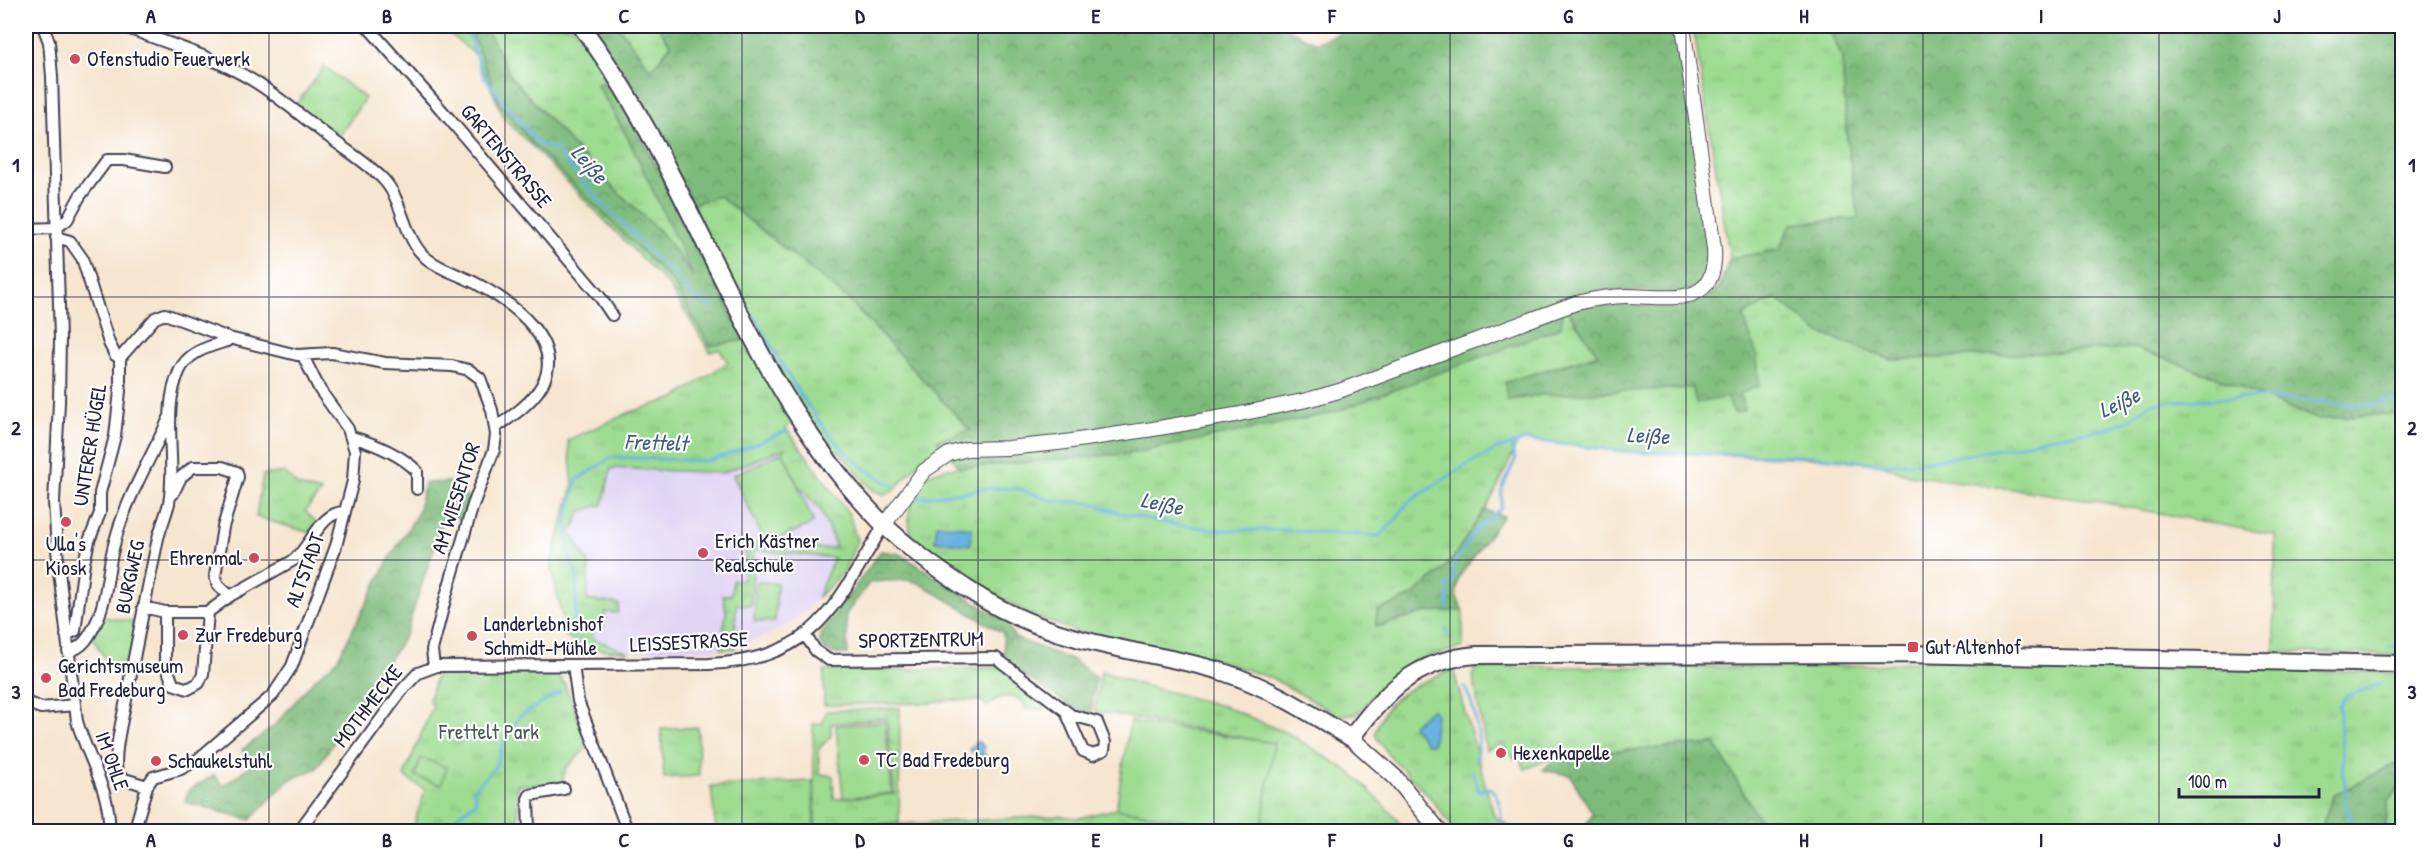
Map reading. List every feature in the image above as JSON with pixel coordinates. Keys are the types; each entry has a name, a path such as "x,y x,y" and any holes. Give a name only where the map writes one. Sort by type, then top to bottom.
{"main road":[{"path":"581,26 634,106 754,343 801,422 843,478 884,525 918,554 968,589 1026,620 1074,638 1224,672 1291,702 1351,738 1396,778 1440,831"},
{"path":"1351,738 1383,697 1412,674 1449,658 1477,655 1814,653 2403,664"}],"street":[{"name":"IM OHLE","path":"43,26 51,57 56,233 59,391 54,502 58,563 75,705 84,744 106,798 113,831"},
{"path":"122,26 237,71 272,93 382,178 396,199 413,240 426,258 485,289 510,306 529,323 542,340 546,350 548,360 545,378 532,399 495,428"},
{"name":"GARTENSTRASSE","path":"367,26 446,115 600,297 612,315"},
{"path":"884,525 924,471 941,458 959,450 1058,443 1266,410 1340,391 1576,303 1613,296 1682,297 1701,290 1710,281 1713,272 1714,249 1683,26"},
{"path":"26,229 56,233 107,160 124,160 165,167"},
{"name":"UNTERER HÜGEL","path":"56,233 79,251 110,343 115,355 120,358 116,436 100,493 99,515 84,563 75,632 66,634"},
{"name":"AM WIESENTOR","path":"120,358 155,318 163,314 229,338 303,356 332,353 385,363 453,366 469,370 480,378 485,387 495,428 493,456 473,505 433,642 434,667"},
{"name":"BURGWEG","path":"147,786 119,779 116,771 121,728 143,607 169,502 173,463 170,415 175,382 183,364 199,351 229,338"},
{"name":"ALTSTADT","path":"147,786 153,777 181,769 212,749 273,695 285,680 336,546 354,471 355,451 352,437 320,390 303,356"},
{"path":"68,651 78,647 86,640 100,614 109,580 116,537 130,500 170,415"},
{"path":"352,437 387,451 408,463 417,471 417,489"},
{"path":"169,502 181,477 193,466 222,467 237,472 238,477 220,542 215,576 218,585 230,596"},
{"path":"143,607 165,612 208,612 230,596 294,560 330,516 337,512 345,512"},
{"name":"LEISSESTRASSE","path":"573,664 709,664 739,662 767,656 805,635 829,614 884,525"},
{"path":"165,612 167,669 173,684 188,689 200,683 203,674 208,612"},
{"name":"SPORTZENTRUM","path":"805,635 816,651 829,660 996,658 1066,712"},
{"path":"573,664 574,686 578,701 628,831"},
{"name":"MOTHMECKE","path":"298,831 403,689 418,673 434,667 573,664"},
{"path":"26,702 41,708 75,705"},
{"path":"134,831 147,786"},
{"path":"529,831 530,795 564,789"}],"shaded area":[{"name":"Erich Kästner Realschule","path":"786,447 805,451 849,514 857,541 843,573 793,622 735,649 629,652 583,648 566,636 551,564 573,485 611,467 722,473"}],"green space":[{"path":"440,26 469,26 500,105 532,143 673,283 710,346 744,340 687,225 610,82 597,85 628,138 696,280 664,236 597,172 511,77 485,26 574,26 608,73 662,172 793,422 786,428 849,514 857,541 843,573 817,598 834,558 754,550 751,606 736,604 735,649 721,649 726,612 723,595 731,595 733,580 743,580 747,542 823,549 836,547 820,509 798,486 783,452 785,448 722,473 611,468 603,505 581,511 571,533 589,564 587,600 619,604 618,613 605,612 604,627 593,627 593,639 629,652 583,648 566,636 551,564 573,485 568,440 631,412 675,398 728,362 719,349 710,352 669,286 504,118 476,55"},
{"path":"469,26 485,26 511,77 597,172 664,236 693,275 628,138 597,84 610,81 687,225 744,340 710,346 673,283 532,143 500,105"},
{"path":"590,26 618,26 651,70 671,45 658,26 1281,26 1317,43 1355,26 1678,26 1713,252 1700,286 1682,293 1600,290 1563,303 1561,327 1332,413 1133,453 960,468 937,440 970,430 848,299 719,196 692,204 633,90"},
{"path":"618,26 658,26 671,45 651,70"},
{"path":"1693,26 1828,26 1842,57 1847,139 1859,218 1791,224 1779,250 1730,258"},
{"path":"1828,26 2402,26 2402,410 2397,413 2317,419 2206,373 2134,348 1892,360 1818,332 1776,298 1743,315 1757,356 1759,386 1739,394 1745,410 1734,413 1727,397 1696,403 1692,388 1541,395 1507,400 1505,382 1598,355 1568,309 1603,302 1675,308 1703,301 1720,286 1730,258 1779,250 1791,224 1858,218 1847,139 1842,57"},
{"path":"324,66 365,98 339,137 296,105"},
{"path":"719,196 848,299 970,430 938,441 947,451 923,458 892,492 884,494 872,490 839,451 834,453 812,424 774,363 740,301 692,204"},
{"path":"1776,297 1818,332 1892,360 2134,348 2206,373 2317,419 2397,413 2402,410 2402,655 2274,652 2275,535 2085,499 1909,475 1880,464 1845,459 1632,452 1526,440 1517,443 1499,484 1476,526 1447,564 1410,597 1377,611 1376,627 1426,612 1463,610 1463,647 1414,661 1380,688 1356,715 1338,715 1272,678 1229,664 1168,648 1075,631 1027,613 969,581 911,536 909,512 912,496 927,475 948,468 1133,453 1562,303 1598,354 1506,382 1508,400 1541,395 1693,388 1727,397 1734,413 1745,410 1739,394 1757,356 1743,315"},
{"path":"783,452 814,523 766,544 733,475"},
{"path":"284,472 298,486 321,492 305,511 317,523 311,533 256,517 263,475"},
{"path":"448,482 469,499 461,519 445,515 405,636 316,769 289,780 250,820 185,802 188,791 214,775 223,786 251,765 242,750 274,726 312,682 337,660 388,561 418,513 424,483"},
{"path":"1484,510 1503,516 1459,577 1456,596 1463,610 1426,612 1376,627 1377,611 1414,595 1449,564"},
{"path":"881,551 900,554 1005,621 1015,638 1075,661 1096,678 1091,715 1075,709 1008,665 1004,654 1003,633 919,583 909,580 870,582 846,614 848,654 831,653 824,649 820,641 822,632"},
{"path":"756,582 777,583 775,622 754,621"},
{"path":"103,617 137,622 128,666 109,665 92,637"},
{"path":"1928,660 2402,673 2402,760 2333,796 2320,831 1766,831 1715,744 1559,755 1525,769 1519,756 1515,759 1502,744 1486,750 1473,675 1475,667 1779,667 1875,665"},
{"path":"1003,668 1043,701 1044,709 1026,709 1021,700 1011,697 999,698 987,706 981,701 951,700 930,703 824,705 824,671"},
{"path":"1453,669 1494,816 1517,831 1455,831 1429,796 1388,754 1375,735 1386,710 1395,700 1416,686"},
{"name":"Frettelt Park","path":"556,671 565,685 589,746 566,768 561,785 517,785 519,831 412,831 425,790 404,776 433,705 429,700 437,672"},
{"path":"1101,671 1135,683 1226,707 1291,735 1353,774 1394,816 1405,831 1261,831 1274,743 1095,711"},
{"path":"900,708 899,822 858,826 1061,816 1078,818 1116,809 1261,831 836,831 835,827 815,827 813,724 822,724 826,711","holes":["887,718 894,794 834,799 833,776 820,774 818,750 831,736 831,724"]},
{"name":"TC Bad Fredeburg","path":"885,721 892,793 843,798 836,726"},
{"path":"1130,721 1274,743 1261,831 1116,809"},
{"path":"698,727 699,776 664,778 661,729"},
{"path":"1715,744 1766,831 1582,831 1593,814 1570,775 1543,770 1559,755"},
{"path":"421,758 447,767 441,785 415,776"},
{"path":"2402,760 2402,783 2388,801 2385,831 2320,831 2333,796"},
{"path":"813,781 814,826 716,831 711,786"},
{"path":"2402,783 2402,831 2385,832 2388,801"}],"water":[{"path":"937,524 972,528 970,545 935,541"},
{"path":"1430,710 1434,710 1436,714 1433,741 1427,744 1413,725"},
{"path":"978,741 984,747 983,752 986,756 983,759 969,749"}],"waterway":[{"name":"Leiße","path":"465,26 484,77 539,144 555,149 603,204 653,256 677,276 689,294 713,307"},
{"name":"Leiße","path":"754,317 797,389 830,435 870,472 894,486"},
{"name":"Leiße","path":"918,498 993,488 1020,489 1049,500 1090,503 1120,513 1179,525 1221,530 1282,530 1379,536 1396,520 1407,503 1463,467 1495,450 1526,440 1632,452 1814,456 1880,464 1916,463 2012,447 2046,438 2107,429 2129,420 2150,404 2264,397 2364,406 2402,398"},
{"name":"Frettelt","path":"574,636 577,575 569,556 567,519 577,480 612,457 708,461 786,431"},
{"path":"1448,608 1447,586 1453,583 1454,563 1476,530 1501,508 1502,489 1515,460 1511,445"},
{"path":"1446,629 1448,635"},
{"path":"2389,647 2402,645"},
{"path":"2356,832 2346,806 2339,705 2346,696 2381,684"},
{"path":"1464,686 1476,723 1478,743 1476,761"},
{"name":"Frettelt","path":"446,832 453,825 456,817 476,802 474,789 496,766 504,741 520,716 560,692"},
{"path":"1473,770 1478,791 1490,788 1494,792 1500,805 1500,825 1511,832"}],"place":[{"name":"Ofenstudio Feuerwerk","path":"75,59"},
{"name":"Ulla's Kiosk","path":"66,522"},
{"name":"Erich Kästner Realschule","path":"703,553"},
{"name":"Ehrenmal","path":"254,558"},
{"name":"Zur Fredeburg","path":"183,635"},
{"name":"Landerlebnishof Schmidt-Mühle","path":"472,636"},
{"name":"Gut Altenhof","path":"1913,647"},
{"name":"Gerichtsmuseum Bad Fredeburg","path":"46,678"},
{"name":"Hexenkapelle","path":"1501,753"},
{"name":"TC Bad Fredeburg","path":"864,760"},
{"name":"Schaukelstuhl","path":"156,761"}]}
